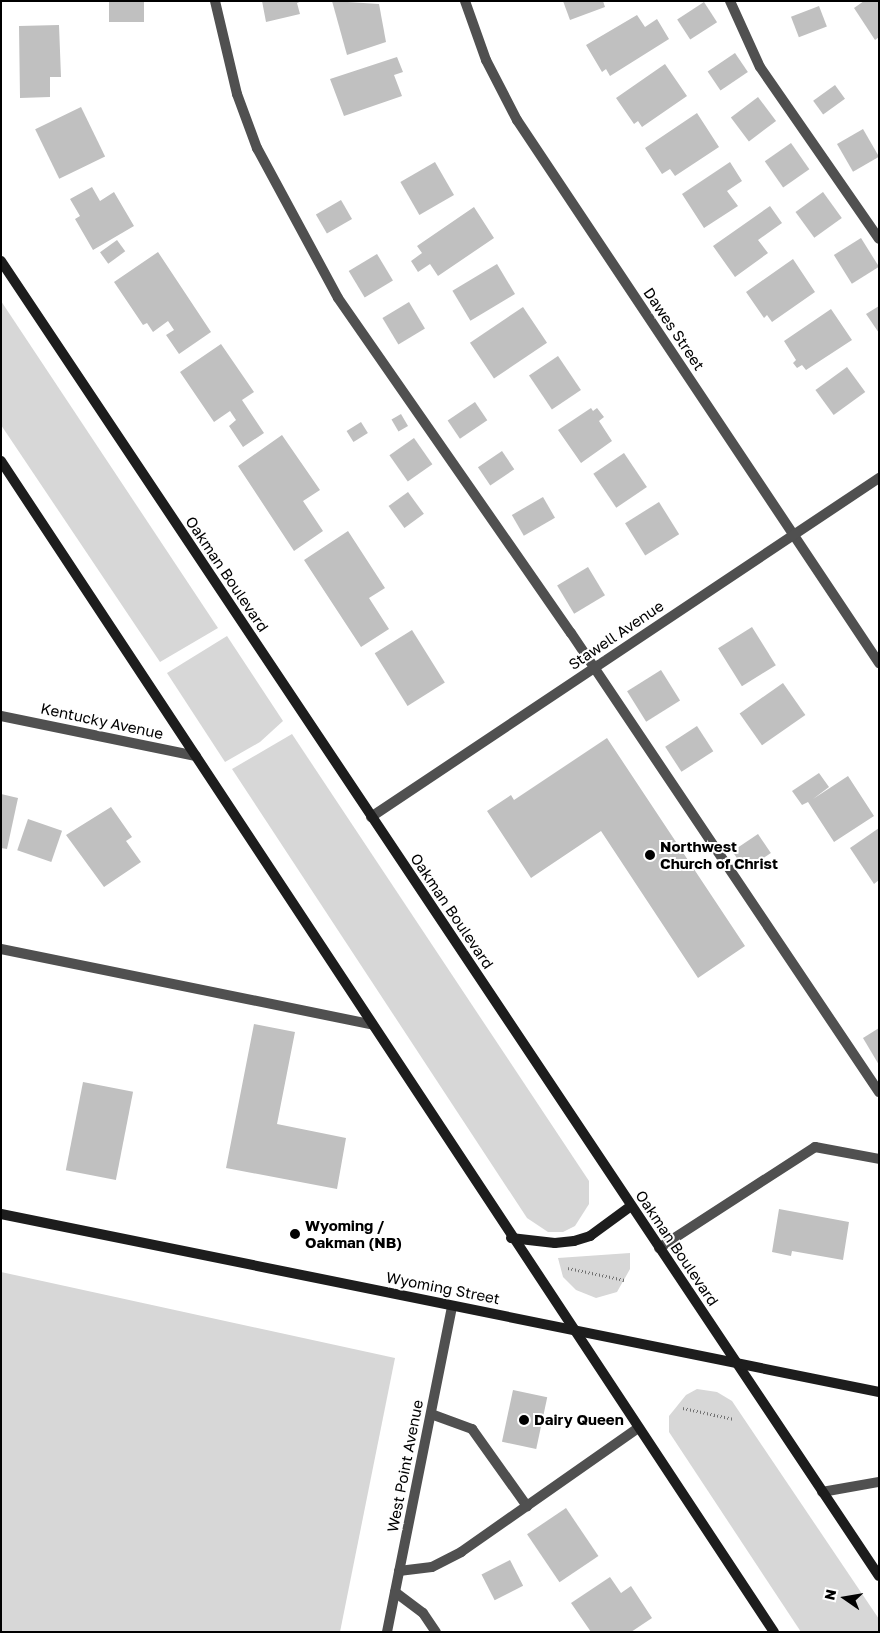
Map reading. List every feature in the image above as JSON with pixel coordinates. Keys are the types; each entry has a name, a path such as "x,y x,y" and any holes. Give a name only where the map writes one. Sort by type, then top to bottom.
{"street":[{"path":"215,1 237,94 257,148 338,298 593,668 879,1092"},
{"name":"Dawes Street","path":"465,1 486,60 517,120 879,662"},
{"path":"730,1 760,67 879,240"},
{"name":"Oakman Boulevard","path":"1,261 370,817 879,1576"},
{"path":"1,461 511,1238 774,1632"},
{"name":"Stawell Avenue","path":"370,817 879,478"},
{"name":"Kentucky Avenue","path":"1,716 196,756"},
{"path":"1,949 372,1024"},
{"path":"659,1248 815,1147 879,1159"},
{"path":"511,1238 555,1243 590,1236 631,1206"},
{"name":"Wyoming Street","path":"1,1214 879,1392"},
{"name":"West Point Avenue","path":"387,1632 452,1306"},
{"path":"431,1414 472,1429 527,1506"},
{"path":"399,1571 432,1567 461,1552 638,1428"},
{"path":"822,1492 879,1482"},
{"path":"395,1592 423,1613 436,1632"}],"path":[{"path":"568,1268 625,1280"},
{"path":"683,1408 734,1419"}],"shaded area":[{"path":"1,301 218,628 160,662 1,425"},
{"path":"227,636 283,721 260,742 225,762 167,673"},
{"path":"292,734 589,1181 589,1204 575,1226 563,1232 548,1232 527,1218 232,769"},
{"path":"630,1253 630,1269 617,1292 596,1298 576,1290 563,1277 558,1258"},
{"path":"1,1272 395,1358 340,1632 1,1632"},
{"path":"697,1389 717,1392 732,1401 879,1619 879,1632 801,1632 669,1432 669,1416 686,1395"}],"building":[{"path":"109,1 144,1 144,22 109,22"},
{"path":"262,1 302,1 297,3 300,14 266,22"},
{"path":"332,1 379,4 386,42 347,55"},
{"path":"563,1 603,1 605,7 570,20"},
{"path":"864,1 879,1 879,37 875,40 854,8"},
{"path":"704,2 717,22 690,40 677,19"},
{"path":"819,6 827,27 799,37 791,17"},
{"path":"637,15 645,27 657,19 669,39 610,76 606,69 602,72 586,45"},
{"path":"59,25 61,77 50,77 50,97 20,98 19,26"},
{"path":"735,53 748,72 721,91 708,71"},
{"path":"397,57 403,72 394,75 402,96 344,116 330,79"},
{"path":"665,64 687,96 642,127 638,121 634,124 616,98"},
{"path":"835,85 845,99 823,115 813,101"},
{"path":"758,97 776,121 749,141 731,117"},
{"path":"81,107 105,156 59,179 35,129"},
{"path":"697,113 719,147 675,176 670,169 662,174 645,148"},
{"path":"863,129 879,157 853,172 837,144"},
{"path":"791,143 809,169 783,188 765,161"},
{"path":"435,162 454,195 419,215 400,182"},
{"path":"730,162 742,181 727,191 738,206 704,228 682,194"},
{"path":"92,187 100,201 114,192 134,226 93,250 75,219 80,216 70,199"},
{"path":"823,192 842,218 814,238 795,212"},
{"path":"341,200 352,219 327,234 316,215"},
{"path":"770,206 782,223 758,240 768,253 735,277 713,246"},
{"path":"474,207 494,238 438,276 430,264 418,272 411,261 422,253 417,246"},
{"path":"861,238 879,267 852,284 834,255"},
{"path":"117,240 125,251 108,264 100,252"},
{"path":"158,252 211,332 179,354 166,335 174,330 168,321 153,332 147,323 143,325 114,282"},
{"path":"377,254 393,281 365,298 349,271"},
{"path":"793,259 815,292 772,322 767,315 764,318 746,292"},
{"path":"497,264 515,294 470,321 452,291"},
{"path":"409,302 425,329 398,345 382,318"},
{"path":"879,306 879,333 866,314"},
{"path":"523,307 547,343 494,378 470,343"},
{"path":"831,309 852,340 806,370 802,365 797,368 793,363 796,360 784,341"},
{"path":"221,344 254,392 242,400 264,433 243,447 229,426 236,420 230,411 214,422 180,372"},
{"path":"558,356 581,390 552,410 529,376"},
{"path":"847,367 865,392 834,415 815,390"},
{"path":"475,402 487,420 460,439 448,420"},
{"path":"591,408 593,411 597,408 604,417 599,421 612,441 581,463 558,430"},
{"path":"401,414 408,426 398,432 391,420"},
{"path":"361,422 368,433 353,442 347,431"},
{"path":"282,435 320,490 303,501 323,531 294,551 238,466"},
{"path":"414,438 432,464 408,481 389,455"},
{"path":"502,451 514,469 490,485 478,467"},
{"path":"624,453 647,487 616,508 593,474"},
{"path":"408,492 424,514 404,528 389,506"},
{"path":"543,497 555,518 524,536 512,515"},
{"path":"659,502 679,534 645,555 625,523"},
{"path":"348,531 385,588 369,598 389,629 361,647 304,560"},
{"path":"588,567 605,595 574,614 557,586"},
{"path":"752,627 776,665 742,686 718,648"},
{"path":"412,630 445,683 408,706 375,653"},
{"path":"661,670 680,701 646,722 627,691"},
{"path":"783,683 805,715 762,745 740,713"},
{"path":"697,726 713,751 681,772 665,747"},
{"name":"Northwest Church of Christ","path":"607,738 745,946 698,978 601,831 531,878 487,811 511,795 514,800"},
{"path":"819,773 829,787 813,799 848,776 874,816 834,842 808,802 802,805 792,791"},
{"path":"1,794 18,798 7,849 1,848"},
{"path":"111,807 132,837 126,841 141,862 104,887 66,835"},
{"path":"28,819 62,831 51,862 17,850"},
{"path":"879,828 879,880 874,884 850,848"},
{"path":"758,834 771,853 745,870 732,851"},
{"path":"254,1024 295,1032 277,1124 346,1138 337,1189 226,1168"},
{"path":"879,1028 879,1065 863,1038"},
{"path":"83,1082 133,1092 116,1180 66,1170"},
{"path":"779,1209 849,1222 843,1260 792,1251 791,1256 772,1252"},
{"path":"513,1390 547,1397 536,1449 502,1442"},
{"path":"566,1508 598,1556 559,1582 527,1534"},
{"path":"510,1560 523,1586 495,1600 481,1575"},
{"path":"610,1577 621,1593 631,1586 652,1618 631,1632 591,1632 571,1603"}],"place":[{"name":"Northwest Church of Christ","path":"650,855"},
{"name":"Wyoming / Oakman (NB)","path":"295,1234"},
{"name":"Dairy Queen","path":"524,1420"}]}
